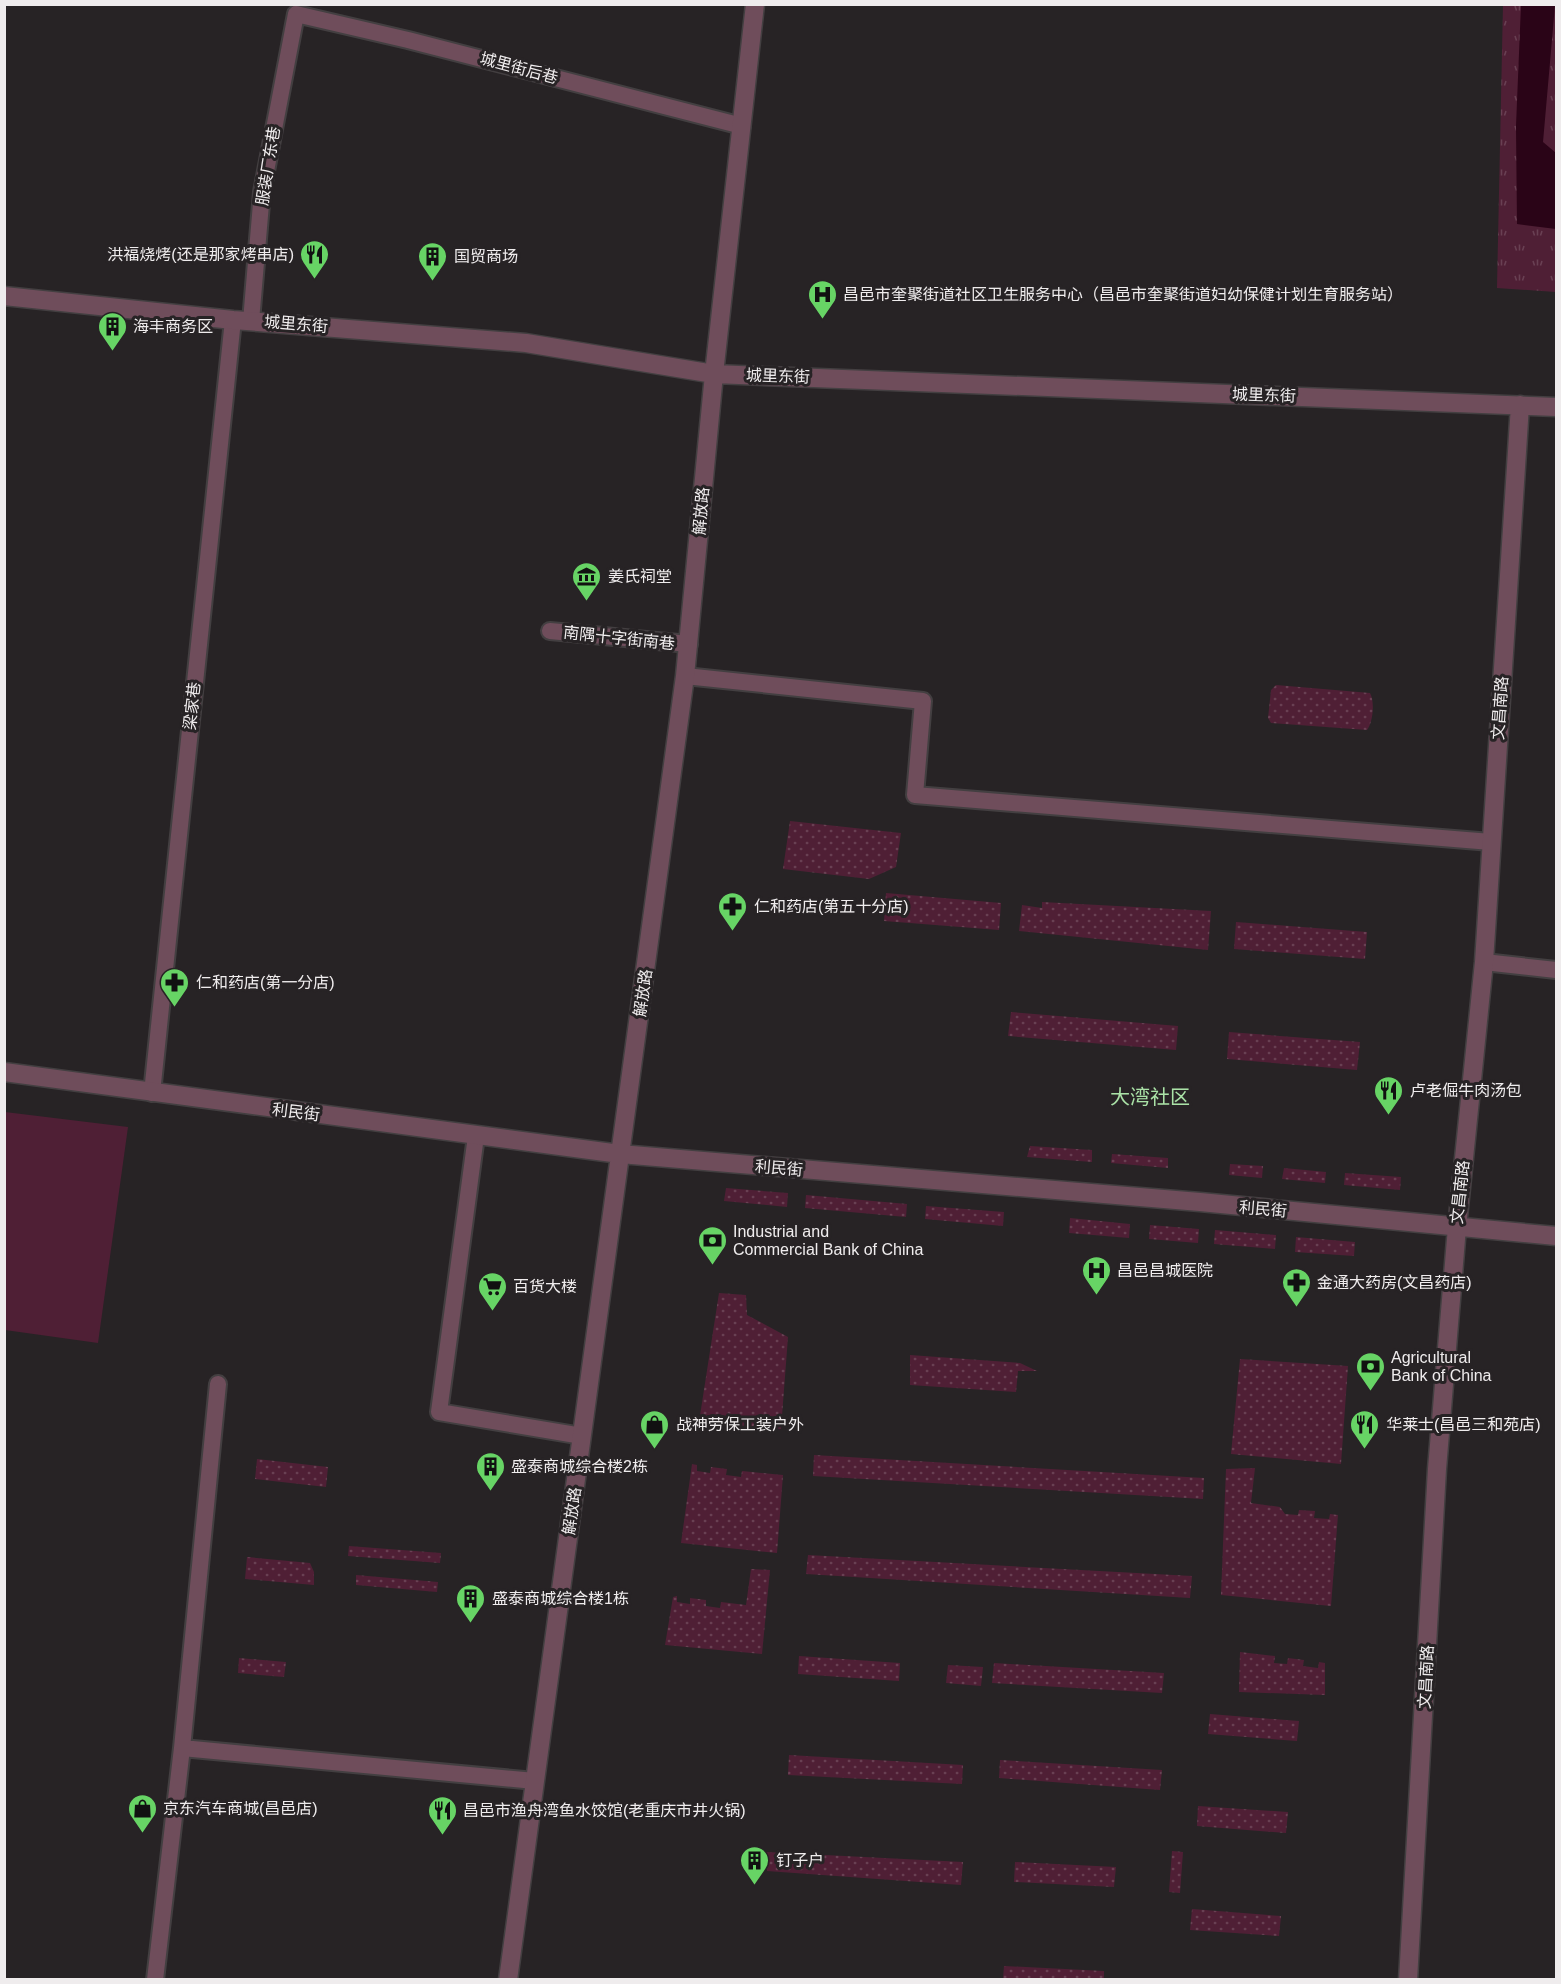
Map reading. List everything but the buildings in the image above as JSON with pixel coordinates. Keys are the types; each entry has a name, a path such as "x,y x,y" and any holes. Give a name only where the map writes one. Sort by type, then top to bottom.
{"street":[{"name":"解放路","path":"508,1980 689,644 714,374 755,4"},
{"name":"城里街后巷","path":"296,14 408,40 742,126"},
{"name":"服装厂东巷","path":"251,321 262,192 296,14"},
{"name":"城里东街","path":"4,296 232,320 526,343 714,374 1557,406"},
{"name":"梁家巷","path":"152,1092 232,320"},
{"name":"文昌南路","path":"1408,1980 1437,1469 1456,1227 1484,962 1520,405"},
{"name":"南隅十字街南巷","path":"550,631 689,644"},
{"path":"685,676 923,700 915,795 1491,842"},
{"path":"1484,962 1557,970"},
{"name":"利民街","path":"4,1072 620,1154 1557,1236"},
{"path":"476,1136 440,1412 582,1436"},
{"path":"155,1980 182,1748 218,1384"},
{"path":"182,1748 535,1781"}],"green space":[{"path":"1503,5 1556,5 1556,292 1497,288"},
{"path":"1276,685 1370,693 1373,707 1369,726 1367,730 1271,723 1268,718 1271,690"},
{"path":"790,821 901,833 896,867 869,879 783,869"},
{"path":"886,893 1001,903 999,930 884,921"},
{"path":"1042,902 1211,911 1208,950 1019,931 1022,905 1042,908"},
{"path":"1236,922 1367,932 1365,959 1234,949"},
{"path":"1011,1012 1178,1026 1176,1050 1008,1036"},
{"path":"1229,1032 1360,1042 1357,1070 1227,1059"},
{"path":"5,1112 128,1127 98,1343 5,1330"},
{"path":"1030,1146 1092,1150 1092,1162 1027,1157"},
{"path":"1112,1154 1168,1158 1168,1168 1111,1163"},
{"path":"1230,1164 1263,1166 1262,1178 1229,1175"},
{"path":"1284,1168 1326,1172 1325,1183 1282,1179"},
{"path":"1345,1173 1401,1177 1400,1190 1344,1185"},
{"path":"726,1188 788,1193 787,1207 724,1201"},
{"path":"806,1195 907,1204 906,1217 805,1208"},
{"path":"926,1206 1004,1212 1003,1226 925,1219"},
{"path":"1070,1218 1130,1224 1129,1238 1069,1233"},
{"path":"1150,1225 1199,1229 1198,1243 1149,1239"},
{"path":"1215,1230 1276,1235 1275,1249 1214,1244"},
{"path":"1296,1237 1355,1242 1354,1256 1295,1252"},
{"path":"719,1293 746,1295 747,1315 788,1337 781,1429 699,1422"},
{"path":"910,1355 1020,1363 1037,1371 1018,1371 1016,1392 910,1385"},
{"path":"1240,1359 1348,1366 1341,1464 1231,1454"},
{"path":"814,1455 1204,1478 1203,1499 813,1476"},
{"path":"257,1459 328,1467 326,1487 255,1479"},
{"path":"692,1464 697,1465 697,1471 710,1473 711,1467 727,1469 726,1475 741,1477 742,1471 783,1475 777,1553 681,1543"},
{"path":"1255,1468 1251,1503 1280,1507 1285,1514 1298,1515 1299,1510 1315,1511 1314,1518 1329,1519 1330,1514 1338,1515 1331,1606 1221,1595 1226,1469"},
{"path":"349,1546 441,1553 440,1563 348,1556"},
{"path":"808,1555 1192,1576 1190,1598 806,1574"},
{"path":"247,1557 310,1563 314,1572 314,1585 245,1579"},
{"path":"751,1569 770,1570 762,1654 665,1645 673,1597 677,1596 677,1602 690,1604 690,1598 706,1600 706,1606 720,1608 721,1602 746,1605"},
{"path":"356,1575 438,1582 437,1592 356,1585"},
{"path":"1240,1652 1275,1656 1274,1663 1287,1664 1288,1658 1304,1660 1303,1666 1318,1668 1319,1662 1325,1663 1325,1695 1239,1692"},
{"path":"799,1656 900,1663 899,1681 798,1674"},
{"path":"239,1658 286,1662 284,1677 238,1673"},
{"path":"994,1663 1164,1673 1162,1693 992,1683"},
{"path":"948,1665 983,1667 981,1686 946,1683"},
{"path":"1210,1714 1299,1721 1297,1741 1208,1734"},
{"path":"789,1755 963,1765 962,1784 788,1775"},
{"path":"1000,1760 1162,1770 1160,1790 999,1778"},
{"path":"1198,1806 1288,1812 1286,1833 1197,1826"},
{"path":"1172,1851 1183,1852 1180,1893 1169,1892"},
{"path":"766,1852 963,1862 961,1885 767,1871"},
{"path":"1015,1862 1116,1867 1114,1887 1014,1882"},
{"path":"1192,1909 1281,1916 1279,1936 1190,1930"},
{"path":"1004,1966 1104,1971 1104,1979 1003,1979"}],"shaded area":[{"path":"1521,5 1555,5 1543,142 1556,153 1556,229 1517,224 1516,126"}],"place":[{"name":"洪福烧烤(还是那家烤串店)","path":"315,280"},
{"name":"国贸商场","path":"433,282"},
{"name":"昌邑市奎聚街道社区卫生服务中心（昌邑市奎聚街道妇幼保健计划生育服务站）","path":"822,320"},
{"name":"海丰商务区","path":"112,352"},
{"name":"姜氏祠堂","path":"587,602"},
{"name":"仁和药店(第五十分店)","path":"733,932"},
{"name":"仁和药店(第一分店)","path":"175,1008"},
{"name":"卢老倔牛肉汤包","path":"1389,1116"},
{"name":"Industrial and Commercial Bank of China","path":"712,1266"},
{"name":"昌邑昌城医院","path":"1096,1296"},
{"name":"金通大药房(文昌药店)","path":"1296,1308"},
{"name":"百货大楼","path":"492,1312"},
{"name":"Agricultural Bank of China","path":"1370,1392"},
{"name":"战神劳保工装户外","path":"655,1450"},
{"name":"华莱士(昌邑三和苑店)","path":"1365,1450"},
{"name":"盛泰商城综合楼2栋","path":"490,1492"},
{"name":"盛泰商城综合楼1栋","path":"471,1624"},
{"name":"京东汽车商城(昌邑店)","path":"142,1834"},
{"name":"昌邑市渔舟湾鱼水饺馆(老重庆市井火锅)","path":"442,1836"},
{"name":"钉子户","path":"755,1886"}],"district":[{"name":"大湾社区","path":"1150,1097"}]}
